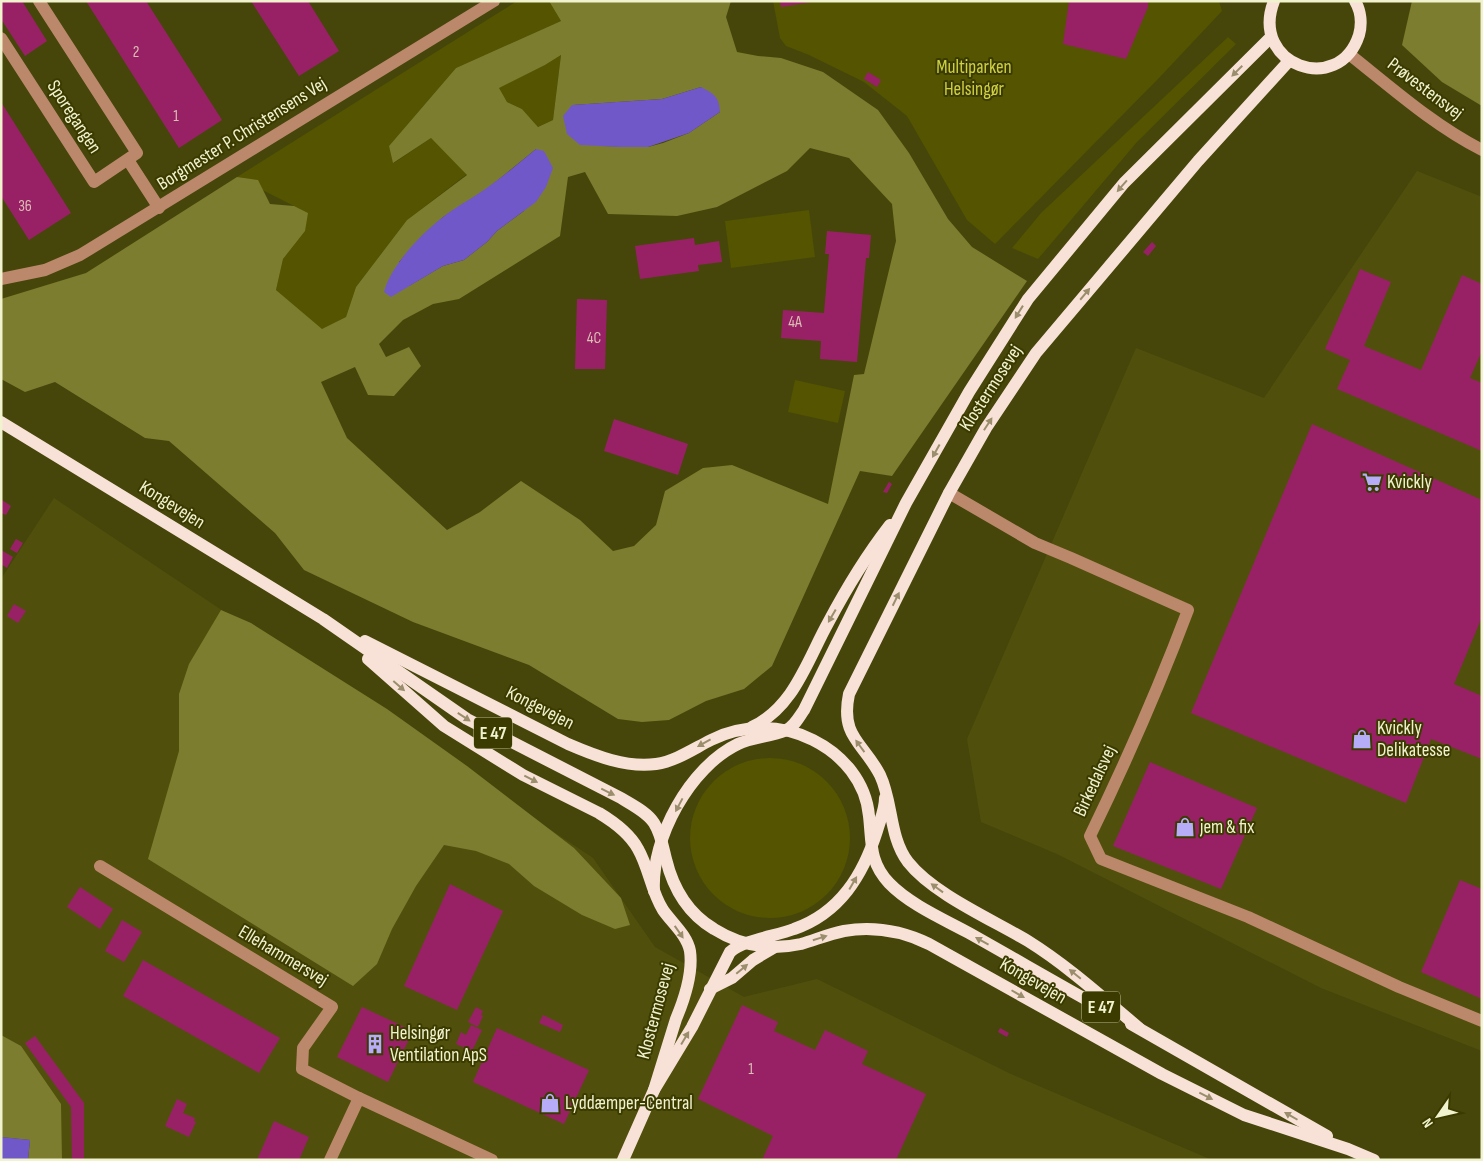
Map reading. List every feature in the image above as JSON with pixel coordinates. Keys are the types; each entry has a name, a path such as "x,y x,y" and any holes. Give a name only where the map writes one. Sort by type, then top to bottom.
{"main road":[{"path":"1274,1 1270,12 1269,24 1271,37 1278,50 1289,61 1314,69 1327,67 1339,62 1349,54 1356,44 1361,18 1359,3"},
{"name":"Klostermosevej","path":"786,731 798,719 814,691 906,503 969,392 1028,299 1124,183 1271,37"},
{"name":"Klostermosevej","path":"1139,1028 1071,971 1028,942 940,891 908,862 898,841 880,775 852,736 846,710 849,694 949,493 986,428 1036,353 1198,161 1289,61"},
{"name":"Kongevejen","path":"1,422 323,619 467,719 621,798 640,810 653,821 662,840"},
{"path":"750,728 763,722 775,712 797,683 828,623 869,552 906,503"},
{"name":"Klostermosevej","path":"323,619 444,726 523,775 599,813 619,827 633,841 639,851 663,910 686,941 690,953 689,976 654,1090 623,1160"},
{"name":"Kongevejen","path":"323,619 568,744 607,759 639,765 668,761 722,735 750,728"},
{"name":"E 47","path":"750,728 766,728 802,735 825,747 845,763 860,783 868,805 872,849"},
{"path":"654,890 653,876 662,840 676,808 690,786 712,761 738,744 786,731"},
{"path":"746,943 797,928 838,903 850,888 872,849 885,806 885,788"},
{"name":"E 47","path":"662,840 671,878 687,907 713,929 746,943 772,948"},
{"name":"Kongevejen","path":"872,849 878,870 891,885 908,898 1139,1028 1348,1149"},
{"name":"Kongevejen","path":"772,948 802,943 852,930 885,930 914,937 1154,1069 1244,1115 1348,1149 1374,1160"},
{"name":"Klostermosevej","path":"654,1090 692,1027 730,952 734,948 746,943"},
{"path":"710,989 732,978 753,960 772,948"}],"street":[{"name":"Sporegangen","path":"1,38 94,182 138,153 40,1"},
{"name":"Borgmester P. Christensens Vej","path":"1,279 45,270 80,255 494,1"},
{"name":"Prøvestensvej","path":"1349,54 1419,110 1459,138 1482,150"},
{"name":"Sporegangen","path":"128,160 159,208"},
{"name":"Birkedalsvej","path":"949,493 1034,543 1188,610 1161,680 1121,772 1090,836 1101,859 1248,917 1399,988 1482,1022"},
{"name":"Ellehammersvej","path":"100,866 332,1008 303,1048 302,1069 359,1098 492,1160"},
{"path":"330,1160 359,1098"}],"shaded area":[{"path":"549,1 731,1 726,17 737,52 781,58 823,72 878,110 909,153 948,219 972,247 1027,281 892,476 860,471 772,666 744,689 706,701 669,720 642,722 618,719 529,665 413,622 304,570 275,533 169,441 145,438 55,382 25,392 1,379 1,299 86,273 237,177 258,180 270,204 294,206 308,213 305,231 283,259 276,290 322,329 346,317 356,287 407,220 467,175 431,138 393,163 389,146 456,68 561,21","holes":["561,55 553,120 538,127 522,109 507,102 499,88","701,87 720,112 689,133 663,143 648,147 603,146 573,105 662,99","810,148 849,158 892,204 896,241 864,374 854,375 828,504 732,465 703,468 665,491 656,525 634,546 613,551 580,520 521,481 480,512 447,530 347,438 321,382 355,367 368,395 394,396 421,366 409,347 386,357 379,344 403,320 433,304 459,299 560,236 568,177 585,172 608,214 677,216 717,207 787,171","536,149 524,211 497,231 487,242 464,260 443,266 409,286 399,262 422,236 443,217 488,188"]},
{"path":"1412,1 1482,1 1482,106 1442,82 1402,45"},
{"path":"701,87 715,96 720,112 689,133 648,147 580,145 567,134 563,116 572,105 662,99"},
{"path":"536,149 544,151 553,168 546,187 536,202 497,231 487,242 464,260 443,266 391,297 384,292 393,271 425,232"},
{"path":"1417,171 1482,197 1482,1051 1321,988 1057,854 981,822 967,739 1136,348 1264,398"},
{"path":"54,498 593,858 655,947 744,997 817,979 1011,1074 1212,1160 1,1160 1,579"},
{"path":"221,610 251,623 387,709 467,766 574,848 621,898 630,925 615,929 582,915 534,886 509,864 476,851 444,845 416,886 392,929 377,964 353,986 148,859 179,751 179,694 189,664"},
{"path":"1,1035 21,1046 61,1104 62,1160 28,1160 30,1140 1,1137"},
{"path":"1,1137 30,1140 28,1160 1,1160"}],"green space":[{"path":"517,1 549,1 561,21 456,68 389,146 394,163 431,138 467,174 407,220 356,287 346,317 322,330 276,290 283,259 304,231 294,206 237,177"},
{"name":"Multiparken Helsingør","path":"773,1 1219,1 1222,11 1159,78 995,244 967,220 907,116 864,82 786,46 780,38"},
{"path":"1228,37 1236,44 1137,142 1038,259 1012,248 1041,213"},
{"path":"561,55 553,120 538,127 522,109 507,102 498,88"},
{"path":"809,210 815,257 731,268 725,221"},
{"path":"795,380 845,391 838,423 788,412"},
{"path":"770,758 800,764 821,776 832,787 844,808 850,838 844,868 832,889 821,900 800,912 770,918 740,912 719,900 708,889 696,868 690,838 696,808 708,787 719,776 740,764"}],"building":[{"path":"1,1 22,1 47,41 25,56 1,19"},
{"path":"86,1 146,1 222,120 179,148"},
{"path":"251,1 308,1 339,51 299,76"},
{"path":"780,1 812,1 812,2 781,7"},
{"path":"1069,1 1148,1 1148,7 1126,59 1063,44"},
{"path":"868,72 881,80 877,87 864,79"},
{"path":"1,102 71,213 29,240 1,196"},
{"path":"827,231 871,235 869,258 866,258 857,362 820,359 821,341 781,338 783,310 824,313 829,254 825,254"},
{"path":"694,238 695,245 719,241 722,262 698,265 699,271 640,279 635,246"},
{"path":"1152,242 1156,246 1148,256 1143,252"},
{"path":"1360,269 1391,282 1364,346 1421,370 1462,275 1482,284 1482,351 1470,378 1482,383 1482,451 1337,389 1350,360 1325,349"},
{"path":"577,299 607,300 605,369 575,369"},
{"path":"614,419 688,444 678,475 604,451"},
{"path":"1312,424 1482,500 1482,617 1454,684 1482,696 1482,759 1431,739 1406,803 1191,713"},
{"path":"889,482 892,484 887,493 883,492"},
{"path":"2,500 11,506 6,515 1,513"},
{"path":"16,539 23,543 17,553 10,549"},
{"path":"1,550 13,557 7,568 1,564"},
{"path":"14,604 26,611 18,623 7,616"},
{"name":"jem & fix","path":"1150,762 1257,808 1221,889 1113,846"},
{"path":"1460,880 1482,889 1482,999 1421,972"},
{"path":"450,884 503,911 457,1010 404,986"},
{"path":"80,887 113,909 100,929 67,907"},
{"path":"122,920 142,932 124,962 105,951"},
{"path":"143,960 280,1038 259,1073 123,996"},
{"path":"742,1005 778,1022 774,1031 815,1050 825,1030 868,1051 862,1064 926,1094 896,1160 762,1160 773,1136 698,1099"},
{"name":"Helsingør Ventilation ApS","path":"362,1007 413,1031 388,1082 337,1057"},
{"path":"476,1007 483,1011 478,1027 468,1022"},
{"path":"543,1015 563,1025 560,1032 539,1023"},
{"path":"471,1025 482,1030 472,1051 456,1044 461,1032 466,1035"},
{"path":"497,1028 589,1070 564,1124 473,1082"},
{"path":"1000,1028 1009,1033 1007,1037 998,1032"},
{"path":"35,1036 84,1103 84,1160 72,1160 71,1107 25,1043"},
{"path":"177,1099 187,1104 183,1113 195,1118 194,1121 196,1122 189,1137 165,1126"},
{"path":"274,1121 309,1137 299,1160 257,1160"}],"place":[{"name":"Kvickly","path":"1372,482"},
{"name":"Kvickly Delikatesse","path":"1362,739"},
{"name":"jem & fix","path":"1185,827"},
{"name":"Helsingør Ventilation ApS","path":"375,1044"},
{"name":"Lyddæmper-Central","path":"550,1103"}]}
